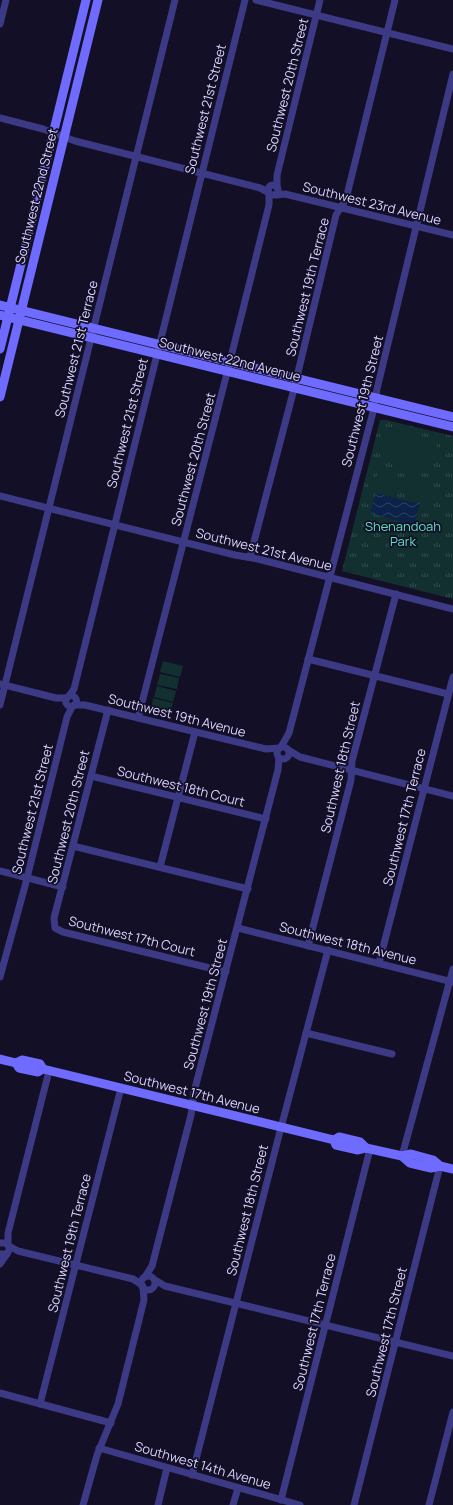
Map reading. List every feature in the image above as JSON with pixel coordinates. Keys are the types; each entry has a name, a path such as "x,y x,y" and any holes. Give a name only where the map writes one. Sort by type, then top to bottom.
{"main road":[{"name":"Southwest 22nd Street","path":"0,349 4,316 10,307 86,0"},
{"name":"Southwest 22nd Street","path":"0,397 98,0"},
{"name":"Southwest 22nd Avenue","path":"0,305 453,417"},
{"name":"Southwest 22nd Avenue","path":"4,316 294,389 453,427"},
{"name":"Southwest 17th Avenue","path":"0,1059 16,1063 22,1060 40,1064 46,1070 334,1140 339,1137 360,1142 368,1148 402,1156 412,1154 433,1160 440,1166 453,1169"}],"street":[{"path":"0,24 6,0"},
{"name":"Southwest 21st Terrace","path":"0,704 2,685 49,508 175,0"},
{"name":"Southwest 21st Street","path":"0,976 27,878 244,0"},
{"path":"256,0 453,49"},
{"name":"Southwest 20th Street","path":"138,718 228,372 320,0"},
{"name":"Southwest 19th Terrace","path":"250,557 294,389 336,216 346,199 395,0"},
{"name":"Southwest 19th Street","path":"144,1277 152,1266 192,1106 194,1092 278,770 285,755 289,733 374,408 453,74"},
{"name":"Southwest 23rd Avenue","path":"0,118 136,156 453,236"},
{"name":"Southwest 21st Avenue","path":"0,496 235,555 250,557 453,609"},
{"name":"Southwest 18th Street","path":"308,946 351,780 352,761 396,594"},
{"path":"308,659 448,694"},
{"name":"Southwest 17th Terrace","path":"379,963 453,677"},
{"name":"Southwest 19th Avenue","path":"2,685 266,749 285,755 300,757 453,796"},
{"name":"Southwest 20th Street","path":"57,929 54,925 54,918 108,710"},
{"path":"160,867 195,732"},
{"name":"Southwest 19th Street","path":"280,747 289,733"},
{"path":"280,747 286,747 285,755"},
{"name":"Southwest 19th Avenue","path":"266,749 280,747"},
{"name":"Southwest 18th Court","path":"91,776 266,819"},
{"path":"73,846 248,889"},
{"path":"0,871 63,887"},
{"name":"Southwest 18th Avenue","path":"238,928 451,981"},
{"name":"Southwest 17th Court","path":"57,929 226,972"},
{"name":"Southwest 18th Street","path":"192,1475 328,950"},
{"path":"402,1156 451,981 453,969"},
{"path":"306,1033 392,1054"},
{"path":"0,1264 46,1070"},
{"name":"Southwest 19th Terrace","path":"40,1404 121,1088"},
{"name":"Southwest 17th Terrace","path":"281,1500 326,1325 368,1148"},
{"name":"Southwest 17th Street","path":"354,1505 440,1166"},
{"path":"4,1247 133,1279 147,1290 165,1286"},
{"name":"Southwest 19th Street","path":"152,1266 154,1279"},
{"path":"133,1279 150,1276 165,1286 453,1356"},
{"path":"144,1277 141,1281 144,1300"},
{"path":"84,1505 94,1461 118,1404 144,1300 155,1284 154,1279"},
{"path":"0,1393 110,1423"},
{"path":"429,1505 453,1412"},
{"name":"Southwest 14th Avenue","path":"99,1448 300,1505"},
{"path":"158,1505 167,1468"},
{"path":"233,1505 238,1488"}],"green space":[{"name":"Shenandoah Park","path":"380,420 386,420 453,436 453,599 342,571"},
{"path":"387,428 438,440 430,472 379,459"},
{"path":"378,471 400,477 397,490 375,484"},
{"path":"409,479 431,485 427,498 405,492"},
{"path":"163,661 183,666 180,677 160,672"},
{"path":"160,674 179,678 177,689 157,685"},
{"path":"157,686 176,691 173,702 154,697"},
{"path":"153,698 173,703 170,714 151,709"}],"water":[{"path":"376,493 420,503 414,525 370,513"}]}
